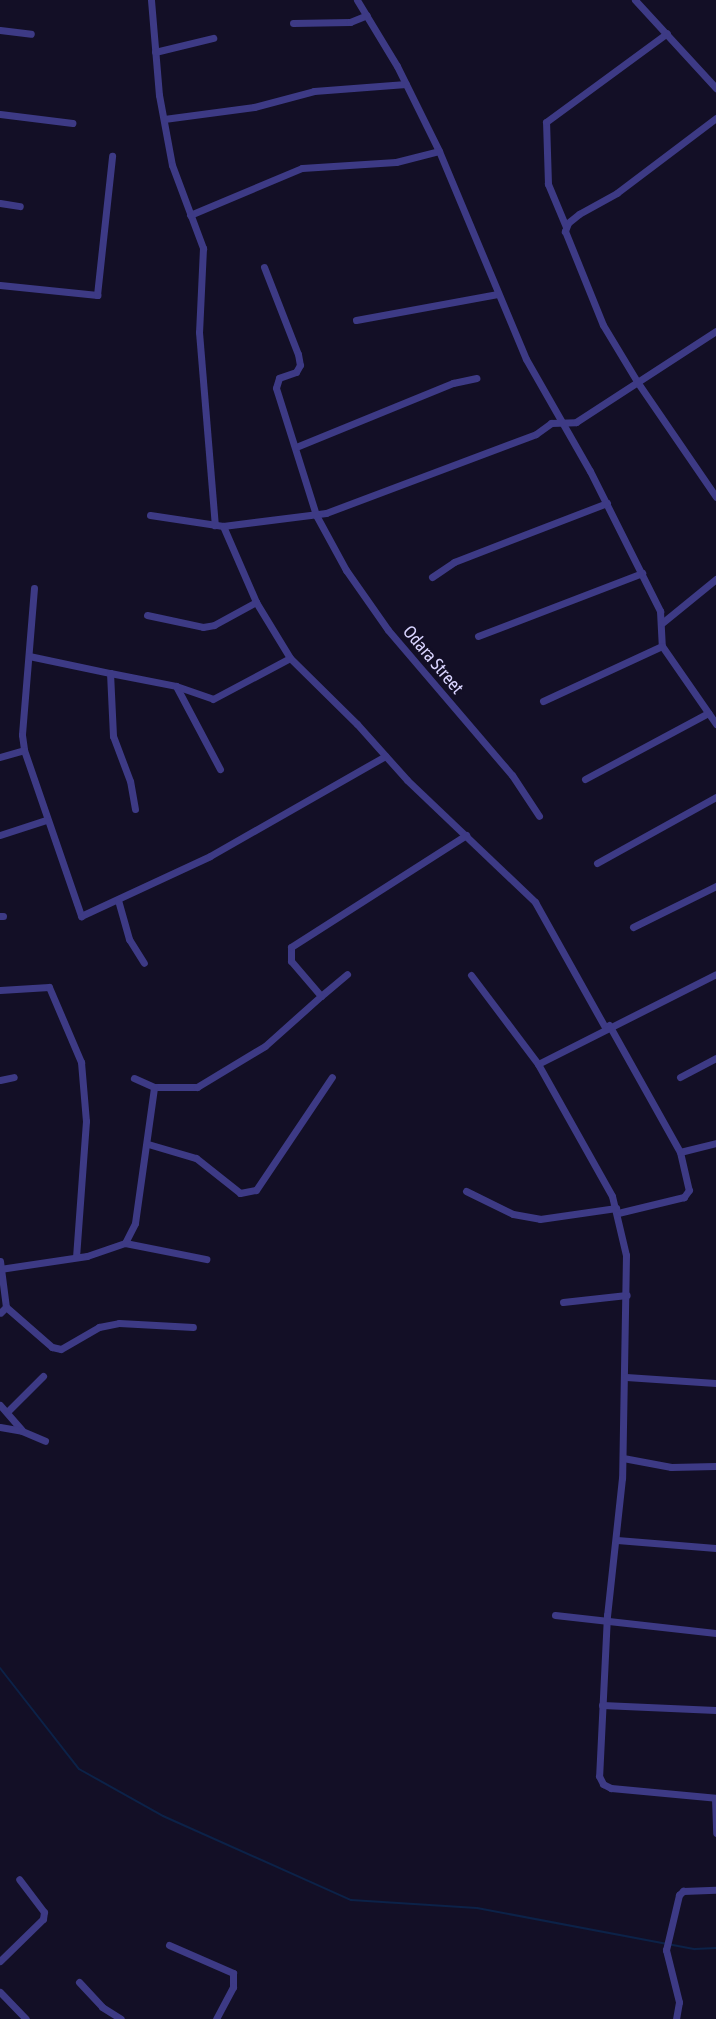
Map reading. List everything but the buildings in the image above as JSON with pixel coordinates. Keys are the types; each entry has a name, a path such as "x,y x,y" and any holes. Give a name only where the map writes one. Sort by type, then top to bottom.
{"street":[{"path":"151,0 155,52 172,165 203,248 199,332 219,525 256,602 290,658 510,882 535,902 680,1152 688,1174 689,1190 684,1197 617,1211 540,1219 513,1214 466,1191"},
{"path":"357,0 406,84 439,151 526,358 607,503 660,610 662,623"},
{"path":"635,0 716,87"},
{"path":"293,23 350,22 367,15"},
{"path":"0,30 31,34"},
{"path":"667,33 546,122 548,184 603,325 638,383 716,497"},
{"path":"155,52 213,39"},
{"path":"164,119 254,107 314,91 406,84"},
{"path":"0,114 72,123"},
{"path":"566,227 579,214 616,193 716,118"},
{"path":"189,215 302,168 396,162 439,151"},
{"path":"0,285 97,295 112,156"},
{"path":"0,203 20,206"},
{"name":"Odara Street","path":"264,267 300,364 296,372 279,378 276,388 316,515 346,570 388,630 512,775 539,816"},
{"path":"356,320 498,294"},
{"path":"150,515 219,525 316,515 405,486 536,434 551,423 576,422 716,331"},
{"path":"296,447 453,383 476,378"},
{"path":"432,577 454,562 607,503"},
{"path":"478,636 642,573"},
{"path":"716,579 662,623 658,633 662,646 716,724"},
{"path":"34,588 22,735 24,750 46,820 81,916 210,856 385,756"},
{"path":"147,615 203,627 256,602"},
{"path":"543,701 662,646"},
{"path":"29,656 176,686 213,699 290,658"},
{"path":"110,673 113,736 130,782 135,809"},
{"path":"176,686 220,769"},
{"path":"585,778 708,713"},
{"path":"0,757 24,750"},
{"path":"597,863 716,797"},
{"path":"0,835 46,820"},
{"path":"321,996 291,961 291,947 466,835"},
{"path":"633,927 716,886"},
{"path":"118,900 129,939 144,963"},
{"path":"135,1078 153,1087 181,1090 208,1082 265,1046 347,974"},
{"path":"538,1064 607,1026 716,974"},
{"path":"471,975 538,1064 617,1211 626,1255 626,1377 623,1458 617,1539 607,1619 599,1776 603,1784 716,1798 716,1833"},
{"path":"0,990 49,987 81,1062 86,1121 76,1256"},
{"path":"680,1077 716,1058"},
{"path":"0,1080 14,1077"},
{"path":"148,1144 196,1158 240,1193 256,1190 332,1077"},
{"path":"125,1243 135,1223 148,1144 153,1087"},
{"path":"680,1152 716,1143"},
{"path":"193,1327 161,1322 118,1323 99,1327 61,1349 52,1347 3,1310 1,1266 76,1256 125,1243 206,1259"},
{"path":"563,1302 627,1295"},
{"path":"7,1412 44,1376"},
{"path":"626,1377 716,1383"},
{"path":"0,1405 22,1431"},
{"path":"0,1427 22,1431 45,1441"},
{"path":"623,1458 671,1467 716,1466"},
{"path":"617,1539 716,1548"},
{"path":"555,1615 607,1619 716,1633"},
{"path":"602,1705 716,1710"},
{"path":"0,1961 43,1919 44,1912 19,1879"},
{"path":"676,2019 679,2002 666,1950 668,1934 683,1891 716,1890"},
{"path":"169,1945 233,1973 232,1987 216,2019"},
{"path":"79,1982 102,2007 121,2019"},
{"path":"0,1992 26,2019"}],"waterway":[{"path":"0,1668 79,1769 163,1816 351,1900 477,1908 695,1949 716,1948"}]}
